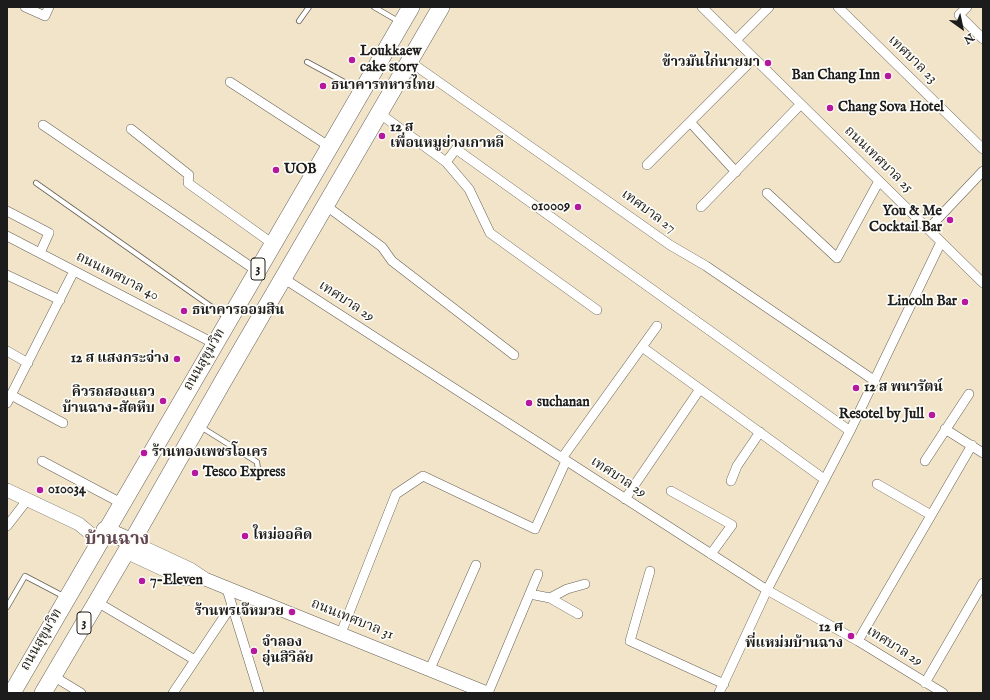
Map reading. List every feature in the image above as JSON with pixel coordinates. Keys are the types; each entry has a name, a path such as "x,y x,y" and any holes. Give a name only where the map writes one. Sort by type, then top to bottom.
{"highway":[{"name":"ถนนสุขุมวิท","path":"12,693 411,7"},
{"name":"ถนนสุขุมวิท","path":"43,693 441,7"},
{"path":"102,536 129,547"}],"main road":[{"path":"7,490 102,536"},
{"name":"ถนนเทศบาล 31","path":"129,547 184,578 205,578 488,693"}],"street":[{"path":"26,7 44,16 49,7"},
{"name":"ถนนเทศบาล 25","path":"702,7 983,283"},
{"path":"736,40 769,7"},
{"name":"เทศบาล 23","path":"838,7 983,149"},
{"path":"967,7 960,15 983,39"},
{"path":"647,165 754,58"},
{"name":"เทศบาล 27","path":"409,62 670,245 706,266 874,380"},
{"path":"230,82 330,147"},
{"path":"702,207 801,104"},
{"path":"379,113 446,162 469,189 490,233 597,310"},
{"path":"690,122 736,172"},
{"path":"43,126 257,271"},
{"path":"131,128 189,175 188,183 273,244"},
{"path":"446,162 456,149 850,431"},
{"path":"928,229 983,171"},
{"path":"767,193 837,258 879,181"},
{"path":"325,205 382,247 392,261 514,354"},
{"path":"7,211 49,233 40,253"},
{"name":"ถนนเทศบาล 40","path":"7,236 215,344"},
{"path":"719,693 767,590 824,478 850,431 941,242"},
{"path":"63,422 9,399 74,271"},
{"path":"7,275 60,300"},
{"name":"เทศบาล 29","path":"283,278 767,590 858,641 942,693"},
{"path":"341,633 396,494 423,476 535,529 564,460 657,326"},
{"path":"642,347 824,478"},
{"path":"7,351 28,363"},
{"path":"625,499 700,389"},
{"path":"925,461 968,394"},
{"path":"945,429 983,453"},
{"path":"731,481 737,466 760,432"},
{"path":"858,641 972,445"},
{"path":"42,461 121,504"},
{"path":"876,484 931,515"},
{"path":"672,491 732,525 710,554"},
{"path":"7,526 28,499"},
{"path":"430,670 476,565"},
{"path":"650,572 630,640 724,684"},
{"path":"488,693 538,574"},
{"path":"925,683 983,583"},
{"path":"550,598 567,588 585,584"},
{"path":"226,586 258,693"},
{"path":"530,594 550,598 578,614"},
{"path":"97,602 195,660"},
{"path":"173,693 232,605"},
{"path":"53,676 80,693"}],"lane":[{"path":"299,21 308,7"},
{"path":"374,7 401,22"},
{"path":"307,62 362,92"},
{"path":"36,183 229,319"},
{"path":"198,425 257,462 259,478"},
{"path":"7,607 25,576 66,598"}],"place":[{"name":"Loukkaew cake story","path":"352,60"},
{"name":"ข้าวมันไก่นายมา","path":"768,63"},
{"name":"Ban Chang Inn","path":"888,76"},
{"name":"ธนาคารทหารไทย","path":"323,86"},
{"name":"Chang Sova Hotel","path":"830,108"},
{"name":"12 ส เพื่อนหมูย่างเกาหลี","path":"382,136"},
{"name":"UOB","path":"276,170"},
{"name":"010009","path":"578,207"},
{"name":"You & Me Cocktail Bar","path":"950,220"},
{"name":"Lincoln Bar","path":"965,302"},
{"name":"ธนาคารออมสิน","path":"184,311"},
{"name":"12 ส แสงกระจ่าง","path":"177,359"},
{"name":"12 ส พนารัตน์","path":"856,388"},
{"name":"คิวรถสองแถว บ้านฉาง-สัตหีบ","path":"163,401"},
{"name":"suchanan","path":"529,403"},
{"name":"Resotel by Jull","path":"932,415"},
{"name":"ร้านทองเพชรโอเคร","path":"144,453"},
{"name":"Tesco Express","path":"195,473"},
{"name":"010034","path":"40,490"},
{"name":"ใหม่ออคิด","path":"245,536"},
{"name":"7-Eleven","path":"142,581"},
{"name":"ร้านพรเจ๊หมวย","path":"292,612"},
{"name":"12 ศ พี่แหม่มบ้านฉาง","path":"851,636"},
{"name":"จำลอง อุ่นสิวิลัย","path":"254,651"}],"district":[{"name":"บ้านฉาง","path":"117,540"}]}
